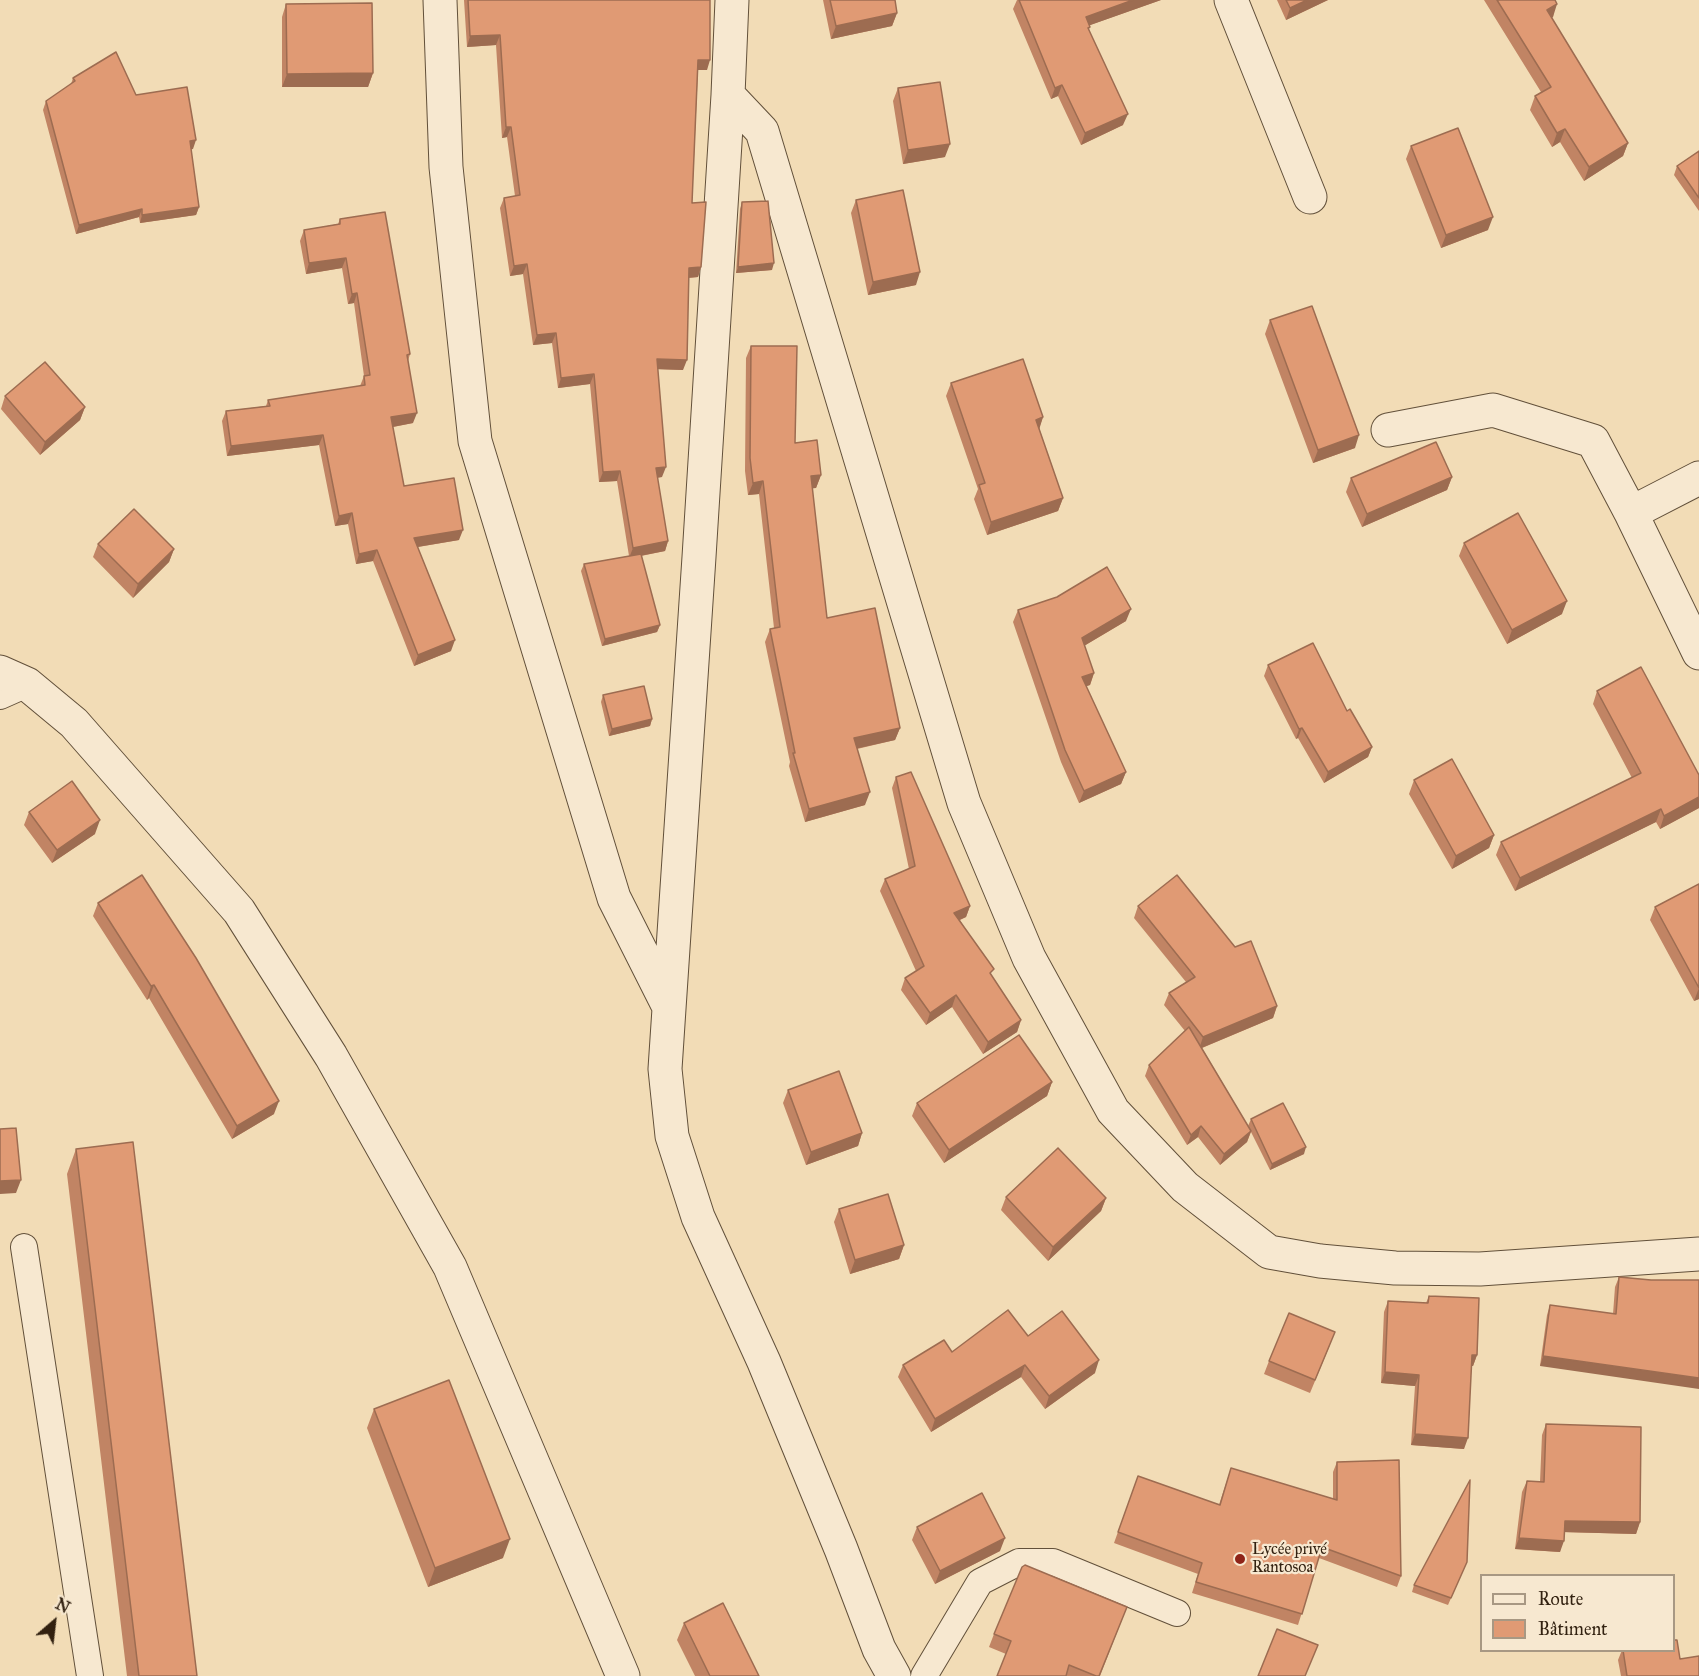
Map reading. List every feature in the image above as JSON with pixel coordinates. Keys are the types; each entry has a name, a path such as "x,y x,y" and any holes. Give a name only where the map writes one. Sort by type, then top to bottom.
{"street":[{"path":"440,0 446,167 475,441 615,898 669,1008"},
{"path":"732,0 728,95 665,1070 672,1136 699,1217 765,1362 841,1548 879,1649 894,1676"},
{"path":"1231,0 1310,197"},
{"path":"728,95 762,131 964,803 1029,958 1113,1111 1185,1187 1269,1252 1320,1261 1395,1268 1480,1269 1699,1254"},
{"path":"1388,430 1493,410 1593,441 1699,653"},
{"path":"1631,513 1699,478"},
{"path":"9,684 74,723 239,911 331,1056 450,1267 623,1676"}],"lane":[{"path":"24,1247 90,1676"},
{"path":"924,1676 980,1582 1019,1562 1053,1562 1177,1613"}],"building":[{"path":"468,0 710,0 710,60 698,60 692,203 706,202 701,267 689,268 687,360 657,359 666,467 656,468 668,541 633,548 620,471 603,472 594,374 561,378 556,333 537,335 527,264 514,266 504,198 520,195 511,127 506,127 500,35 470,36"},
{"path":"830,0 895,0 897,13 836,26"},
{"path":"1019,0 1133,0 1086,17 1090,27 1088,28 1128,114 1085,133 1062,85 1055,88"},
{"path":"1286,0 1307,0 1290,8"},
{"path":"1497,0 1555,0 1557,4 1547,10 1628,143 1589,167 1565,129 1557,133 1535,96 1551,87"},
{"path":"372,3 373,73 287,74 286,4"},
{"path":"116,52 136,95 187,87 196,140 190,141 199,207 142,215 142,209 79,225 46,101 75,81 73,78"},
{"path":"940,82 950,144 908,150 898,88"},
{"path":"1458,128 1493,217 1446,235 1411,146"},
{"path":"1699,151 1699,198 1677,166"},
{"path":"903,190 920,272 873,282 856,200"},
{"path":"768,201 774,263 738,267 742,202"},
{"path":"385,212 410,354 407,355 417,413 391,417 404,486 454,478 463,530 414,538 455,640 418,655 377,550 359,554 352,513 339,516 323,435 231,446 226,411 270,406 268,400 365,385 364,376 370,375 357,293 352,294 346,258 309,263 304,230 340,224 340,219"},
{"path":"1312,306 1359,435 1318,450 1270,320"},
{"path":"751,346 797,346 795,443 817,440 821,475 811,476 827,618 875,608 900,728 854,738 870,792 809,809 793,753 795,753 770,629 780,627 763,481 753,483 750,458"},
{"path":"1023,359 1043,417 1036,420 1063,498 991,522 979,485 985,483 951,383"},
{"path":"45,362 85,407 45,442 5,396"},
{"path":"1436,442 1452,477 1367,514 1351,478"},
{"path":"134,509 174,549 138,584 98,544"},
{"path":"1518,513 1567,601 1512,630 1464,543"},
{"path":"641,554 660,625 605,639 584,564"},
{"path":"1107,567 1131,609 1082,638 1094,673 1082,677 1126,772 1084,791 1065,750 1018,610 1057,597"},
{"path":"1313,643 1347,711 1350,709 1372,747 1328,772 1302,728 1299,729 1268,665"},
{"path":"1641,667 1699,775 1699,797 1664,816 1661,809 1520,878 1501,842 1641,773 1597,691"},
{"path":"644,686 652,719 612,729 603,695"},
{"path":"1452,759 1494,835 1456,856 1414,780"},
{"path":"911,772 970,906 954,913 994,969 990,973 1021,1020 988,1042 956,995 930,1013 905,978 924,966 885,879 915,866 896,777"},
{"path":"72,781 100,820 57,850 29,812"},
{"path":"142,875 196,958 279,1101 237,1126 154,985 151,986 98,903"},
{"path":"1177,875 1235,947 1251,941 1277,1006 1203,1037 1169,993 1195,977 1138,906"},
{"path":"1699,884 1699,988 1655,907"},
{"path":"1189,1027 1251,1131 1224,1154 1201,1126 1191,1135 1149,1065"},
{"path":"1019,1035 1052,1082 949,1150 917,1103"},
{"path":"839,1071 862,1133 811,1152 788,1090"},
{"path":"1283,1103 1306,1147 1272,1164 1251,1119"},
{"path":"16,1128 21,1180 0,1181 0,1129"},
{"path":"133,1142 197,1676 139,1676 76,1149"},
{"path":"1058,1148 1106,1198 1053,1247 1006,1197"},
{"path":"888,1194 904,1245 855,1260 839,1209"},
{"path":"1619,1277 1699,1280 1699,1378 1543,1356 1550,1305 1616,1314"},
{"path":"1429,1296 1479,1298 1477,1355 1472,1355 1468,1438 1415,1434 1419,1375 1385,1372 1388,1301 1428,1303"},
{"path":"1008,1310 1028,1336 1062,1311 1099,1360 1049,1396 1025,1365 935,1419 903,1365 944,1340 952,1352"},
{"path":"1289,1313 1335,1332 1315,1380 1269,1361"},
{"path":"449,1380 510,1539 435,1568 374,1409"},
{"path":"1546,1424 1641,1427 1640,1522 1565,1521 1564,1541 1519,1538 1527,1481 1544,1482"},
{"path":"1399,1460 1401,1576 1322,1547 1302,1614 1196,1582 1202,1563 1118,1532 1138,1476 1220,1505 1231,1468 1337,1500 1337,1462"},
{"path":"1470,1480 1467,1562 1451,1598 1414,1585"},
{"path":"982,1493 1005,1538 940,1571 917,1527"},
{"path":"1025,1565 1127,1607 1099,1676 1069,1665 1066,1676 997,1676 1011,1641 994,1634 1022,1567"},
{"path":"723,1603 759,1676 710,1676 684,1623"},
{"path":"1277,1629 1318,1645 1305,1676 1258,1676"},
{"path":"1675,1640 1677,1640 1680,1659 1699,1656 1699,1676 1627,1676 1623,1652 1675,1652"}],"place":[{"name":"Lycée privé Rantosoa","path":"1240,1559"}]}
